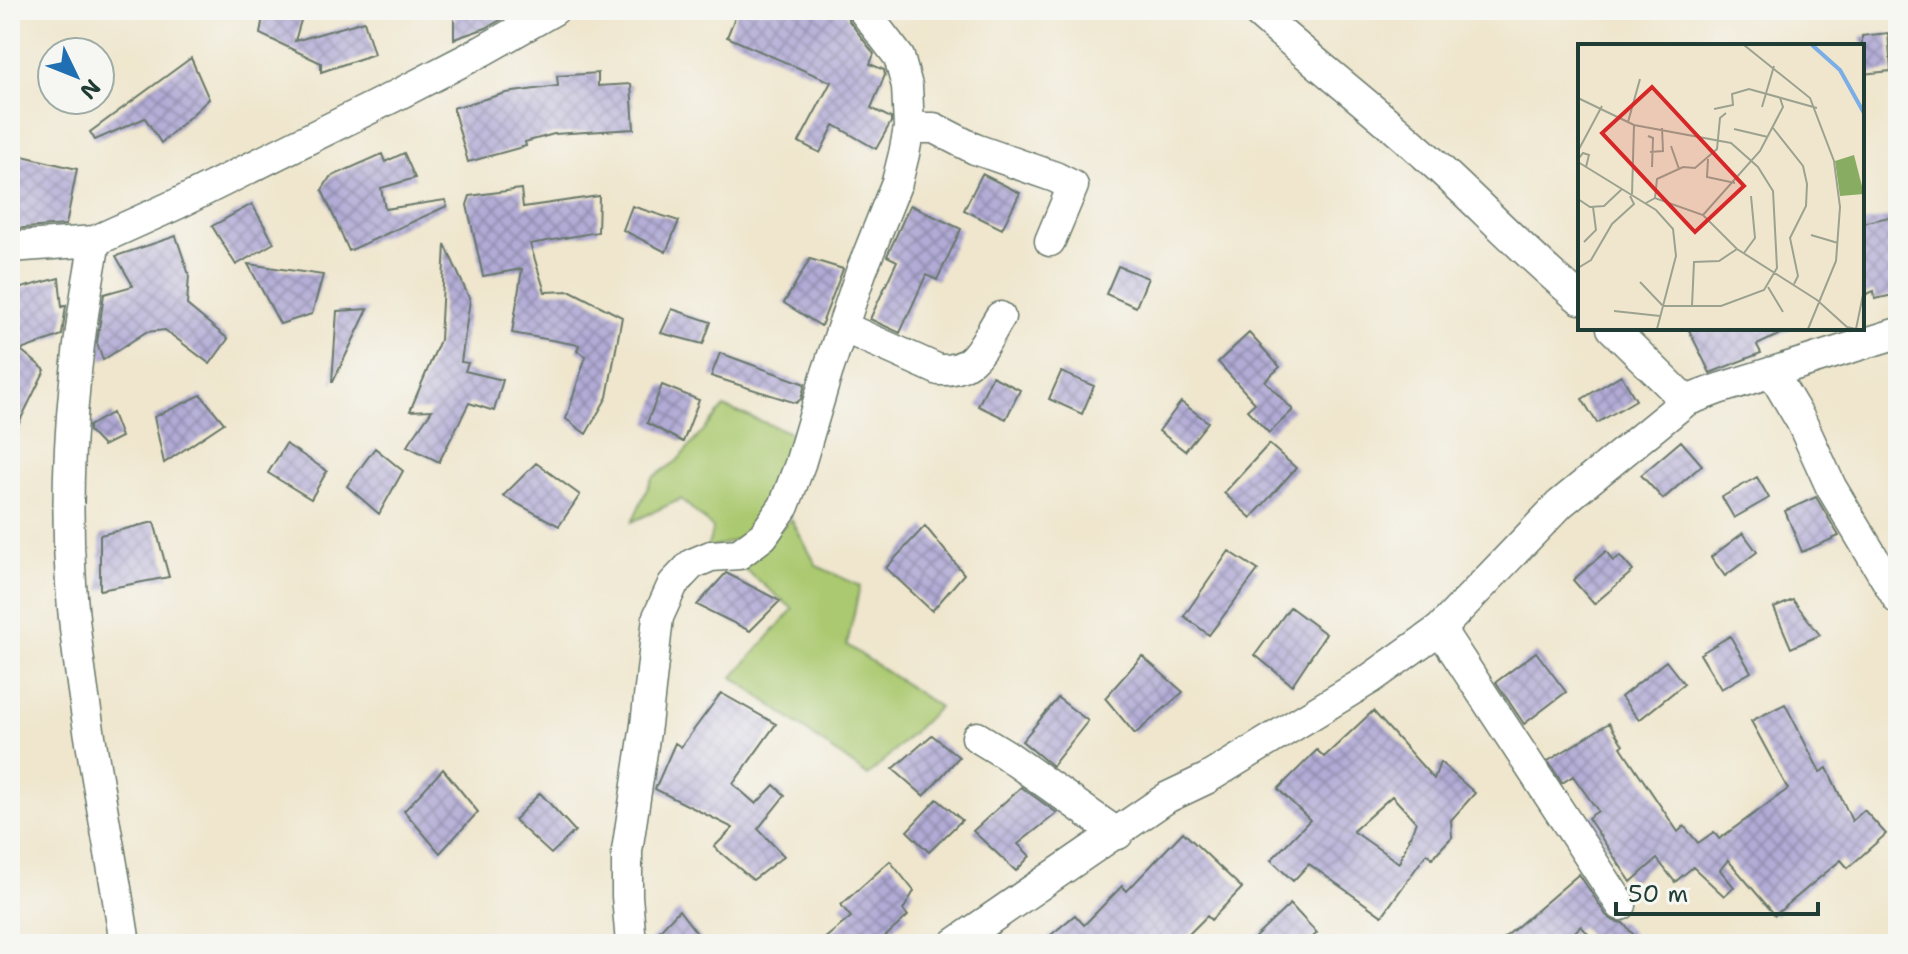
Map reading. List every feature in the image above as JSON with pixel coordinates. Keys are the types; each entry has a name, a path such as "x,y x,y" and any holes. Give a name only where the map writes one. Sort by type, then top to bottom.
{"street":[{"path":"10,247 95,241 399,94 554,10"},
{"path":"631,944 627,851 658,617 673,584 692,564 711,556 739,554 763,536 784,506 843,327 897,182 909,128 907,86 899,57 863,10"},
{"path":"1255,10 1416,146 1578,297"},
{"path":"909,128 934,128 975,149 1073,186 1050,241"},
{"path":"95,241 78,346 68,461 71,585 98,786 125,944"},
{"path":"843,327 939,370 955,371 968,365 1000,317"},
{"path":"1614,330 1686,401"},
{"path":"954,944 1168,797 1206,779 1370,679 1440,629 1560,504 1686,401 1898,333"},
{"path":"1772,372 1801,421 1831,487 1898,599"},
{"path":"1440,629 1621,905"},
{"path":"977,737 1021,764 1118,834"}],"green space":[{"path":"724,407 794,434 779,497 752,535 707,549 713,528 681,499 632,522 652,478 677,461"},
{"path":"791,519 817,566 860,586 847,645 939,707 868,776 733,677 793,609 742,567"}],"building":[{"path":"264,10 304,10 295,41 364,21 374,54 321,72 321,63 260,34"},
{"path":"454,10 518,10 486,28 454,39"},
{"path":"738,10 845,12 874,54 870,64 884,70 885,75 871,108 891,118 891,122 876,149 834,125 820,153 799,142 831,82 727,37"},
{"path":"1888,33 1891,71 1864,74 1862,36"},
{"path":"191,58 209,99 161,143 145,118 95,140 90,132 116,116 116,113"},
{"path":"598,73 598,86 631,84 634,129 554,134 525,142 526,146 468,162 453,108 506,93 558,86 557,76"},
{"path":"10,153 77,169 66,225 10,229"},
{"path":"404,153 415,178 381,188 385,209 445,200 447,206 349,251 322,190 330,177 382,154 385,162"},
{"path":"982,174 1020,193 1002,229 964,210"},
{"path":"521,189 523,207 599,196 598,232 530,244 545,292 571,291 622,317 607,397 586,434 566,419 586,356 577,351 579,345 512,333 522,269 483,276 467,205 470,196"},
{"path":"252,204 274,243 236,265 212,226"},
{"path":"910,205 961,229 937,280 926,275 900,333 870,319 897,261 887,256"},
{"path":"632,206 679,221 666,252 623,230"},
{"path":"1898,215 1898,294 1875,299 1874,291 1864,295 1864,223"},
{"path":"176,236 189,275 187,305 228,339 210,364 165,330 146,332 103,360 97,343 104,294 133,286 116,256"},
{"path":"445,244 470,300 461,362 468,363 465,371 503,380 494,411 469,403 439,462 407,446 432,410 410,411 440,340"},
{"path":"810,259 843,269 821,326 784,303"},
{"path":"248,264 323,275 312,314 280,324"},
{"path":"1118,266 1148,278 1136,307 1106,294"},
{"path":"59,278 62,307 66,305 62,335 21,350 45,370 10,441 10,291"},
{"path":"368,309 333,382 332,382 337,311"},
{"path":"672,309 711,322 703,344 661,333"},
{"path":"1689,330 1789,330 1757,345 1761,353 1710,373"},
{"path":"1249,333 1280,367 1265,381 1293,410 1269,433 1247,410 1255,403 1218,362"},
{"path":"720,353 805,384 801,399 796,403 711,376"},
{"path":"1061,372 1094,386 1082,414 1049,399"},
{"path":"1621,375 1636,400 1597,423 1582,399"},
{"path":"992,376 1020,390 1006,419 978,406"},
{"path":"662,385 699,400 683,442 647,423"},
{"path":"201,395 224,423 164,463 154,417"},
{"path":"1181,402 1208,422 1185,451 1159,431"},
{"path":"112,413 121,437 103,446 89,431 89,426"},
{"path":"1681,441 1702,465 1663,499 1641,475"},
{"path":"286,444 327,471 311,499 268,473"},
{"path":"1269,444 1296,468 1251,518 1224,493"},
{"path":"375,448 403,471 379,514 347,486"},
{"path":"536,463 580,495 559,526 503,496"},
{"path":"1757,477 1769,498 1734,518 1722,497"},
{"path":"1816,497 1839,536 1802,552 1785,511"},
{"path":"154,522 169,577 100,590 100,535"},
{"path":"925,526 964,574 932,611 886,568"},
{"path":"1743,533 1757,552 1725,576 1711,557"},
{"path":"1229,551 1258,570 1209,635 1184,616"},
{"path":"1606,551 1613,561 1620,556 1633,571 1594,604 1573,580"},
{"path":"726,573 780,601 750,631 697,605"},
{"path":"1793,600 1820,635 1791,648 1774,608"},
{"path":"1290,607 1326,634 1292,685 1255,655"},
{"path":"1730,636 1751,672 1721,689 1700,654"},
{"path":"1536,652 1566,692 1524,724 1496,682"},
{"path":"1142,656 1183,692 1135,734 1105,698"},
{"path":"1666,661 1684,684 1639,720 1621,697"},
{"path":"721,693 776,724 733,784 756,804 774,785 785,795 758,829 784,856 753,880 714,847 733,828 655,789 675,743 681,747"},
{"path":"1058,698 1088,721 1052,766 1022,741"},
{"path":"1785,704 1820,772 1827,768 1852,821 1864,810 1886,834 1848,868 1841,860 1775,915 1728,860 1720,870 1734,887 1724,896 1693,867 1675,882 1657,859 1631,882 1588,818 1598,811 1573,776 1562,783 1548,761 1609,723 1623,745 1621,747 1678,832 1684,826 1698,843 1714,832 1719,839 1788,789 1751,721"},
{"path":"1373,711 1434,779 1440,762 1475,793 1451,820 1452,837 1432,858 1427,853 1382,916 1309,864 1293,881 1271,860 1310,820 1278,789 1317,750 1324,757","holes":["1392,796 1416,822 1399,863 1353,831"]},
{"path":"932,735 959,757 924,796 893,769"},
{"path":"443,769 478,812 440,853 404,811"},
{"path":"1021,787 1057,813 1018,844 1030,856 1016,871 973,831"},
{"path":"540,793 575,831 551,854 514,820"},
{"path":"937,799 962,820 929,852 907,831"},
{"path":"1183,832 1242,888 1211,920 1207,916 1179,944 1040,944 1075,915 1084,925 1122,886 1127,891"},
{"path":"890,861 914,891 903,910 908,916 877,944 818,944 851,917 841,905"},
{"path":"1579,874 1606,915 1623,923 1642,944 1597,944 1581,926 1562,944 1497,944"},
{"path":"1290,904 1317,933 1306,944 1248,944"},
{"path":"679,910 705,944 649,944 649,942"}]}
